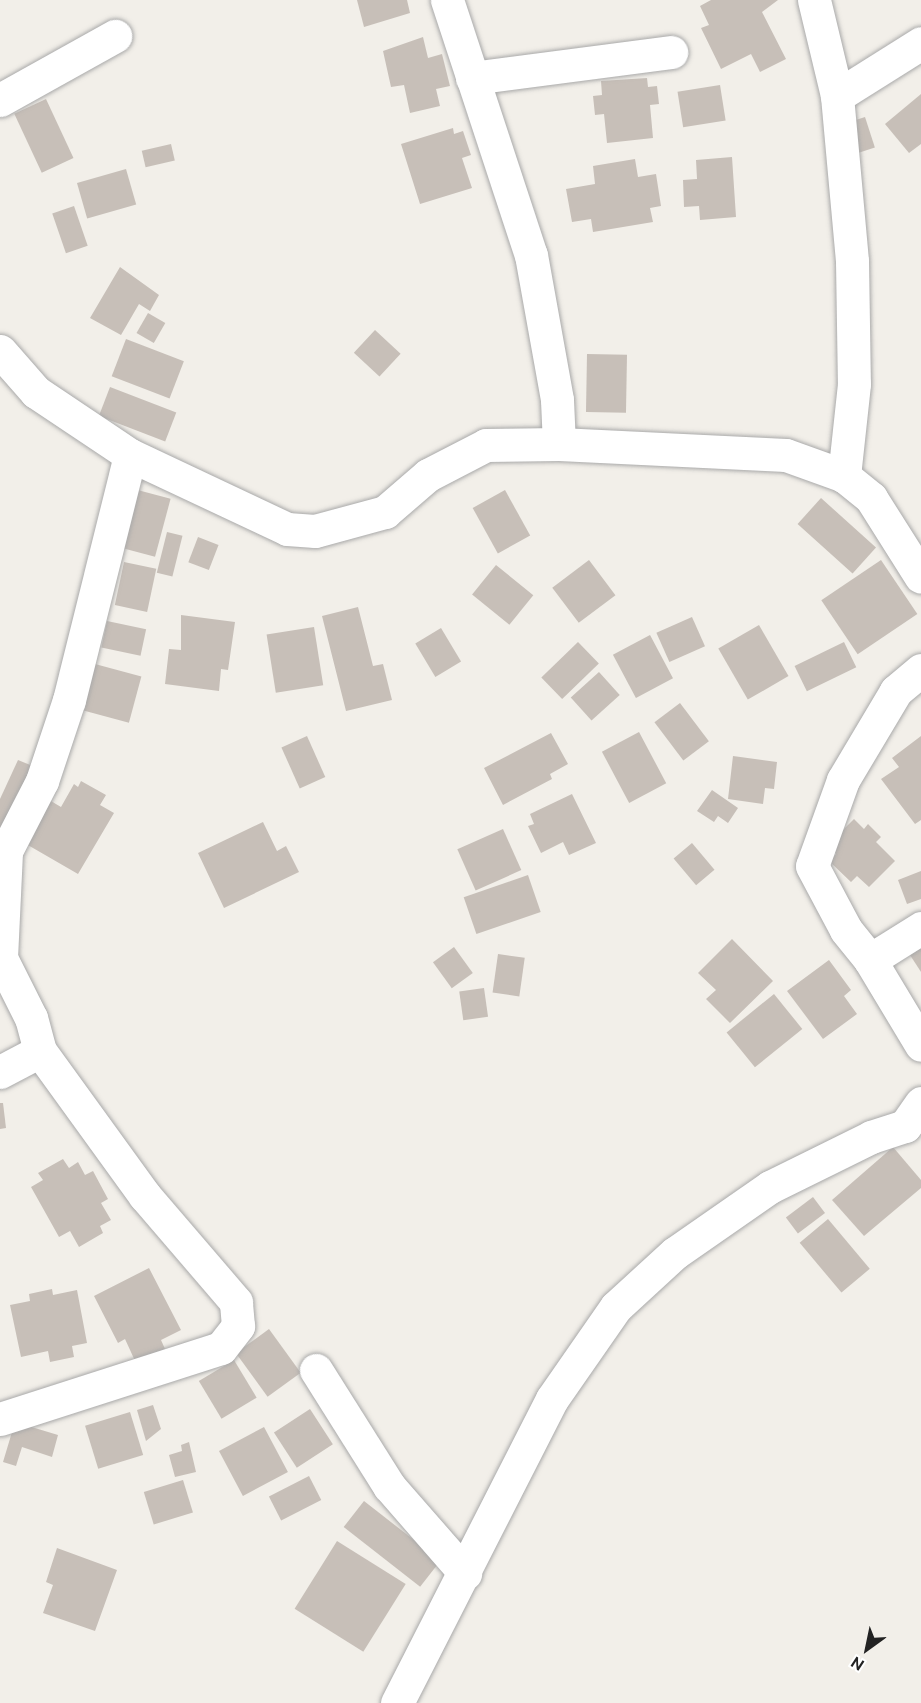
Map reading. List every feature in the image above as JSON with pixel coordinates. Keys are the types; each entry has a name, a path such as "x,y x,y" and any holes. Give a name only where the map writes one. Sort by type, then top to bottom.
{"street":[{"path":"447,0 531,255 557,399 559,444"},
{"path":"814,0 837,96 852,261 854,373 844,476"},
{"path":"0,100 115,36"},
{"path":"837,96 921,42"},
{"path":"472,78 671,52"},
{"path":"0,351 36,392 130,455 287,529 315,531 385,512 428,475 486,445 559,444 786,455 844,476 871,498 921,577"},
{"path":"0,1419 221,1348 238,1326 236,1302 145,1196 40,1052 31,1018 1,958 6,851 42,781 69,700 130,455"},
{"path":"921,670 896,691 843,780 812,866 846,930 870,960 921,1045"},
{"path":"870,960 921,928"},
{"path":"0,1072 40,1052"},
{"path":"397,1703 552,1399 616,1307 675,1253 770,1187 871,1137 916,1119"},
{"path":"316,1370 389,1486 465,1573"}],"building":[{"path":"357,0 407,0 410,13 364,27"},
{"path":"711,0 778,0 762,12 786,59 760,72 751,54 721,69 701,28 709,25 700,6"},
{"path":"423,37 428,58 442,54 450,86 436,89 440,106 410,113 404,85 391,87 383,51"},
{"path":"647,78 648,87 657,86 659,104 650,105 653,138 607,143 604,114 595,115 593,96 602,95 601,81"},
{"path":"720,85 726,121 683,127 678,92"},
{"path":"921,94 921,144 909,153 885,124"},
{"path":"46,99 73,158 42,173 14,114"},
{"path":"865,117 875,147 855,154 845,123"},
{"path":"453,128 454,134 463,131 471,155 462,158 472,188 420,204 401,144"},
{"path":"171,144 175,161 146,167 142,151"},
{"path":"732,157 736,217 700,220 699,206 684,207 683,180 697,179 696,160"},
{"path":"635,159 638,177 656,174 661,206 650,208 653,222 593,232 591,219 572,222 566,189 595,184 593,166"},
{"path":"126,169 136,205 87,219 77,183"},
{"path":"74,206 88,246 66,253 52,213"},
{"path":"120,267 159,295 150,311 139,304 121,335 90,318"},
{"path":"148,313 165,323 154,343 136,333"},
{"path":"375,330 401,354 379,377 354,353"},
{"path":"126,339 184,361 170,399 112,376"},
{"path":"587,354 627,355 626,413 586,412"},
{"path":"110,387 176,412 165,441 99,416"},
{"path":"130,488 171,499 155,557 114,546"},
{"path":"505,490 530,535 498,553 473,508"},
{"path":"821,498 876,548 853,574 798,524"},
{"path":"167,532 183,536 172,577 157,573"},
{"path":"198,537 219,545 209,570 188,562"},
{"path":"589,560 615,595 579,623 552,588"},
{"path":"881,560 917,614 858,654 821,600"},
{"path":"124,562 156,569 147,612 115,605"},
{"path":"496,565 533,595 509,625 472,595"},
{"path":"358,607 373,666 383,664 392,700 346,711 322,616"},
{"path":"181,615 235,622 228,670 221,669 219,691 165,684 169,649 181,650"},
{"path":"692,617 705,646 669,662 656,633"},
{"path":"107,621 146,629 141,656 101,647"},
{"path":"759,625 788,676 748,700 718,648"},
{"path":"314,627 323,685 276,693 267,635"},
{"path":"441,628 461,661 435,677 415,643"},
{"path":"650,635 673,678 636,698 613,655"},
{"path":"578,642 599,664 562,699 541,677"},
{"path":"844,642 856,667 807,691 795,666"},
{"path":"95,664 141,676 129,723 83,710"},
{"path":"599,672 620,695 592,720 571,697"},
{"path":"680,703 709,741 683,761 654,722"},
{"path":"639,732 666,783 629,803 602,752"},
{"path":"551,733 568,764 550,774 552,779 503,805 484,768"},
{"path":"307,736 325,777 300,788 281,747"},
{"path":"921,736 921,820 915,824 881,779 899,767 892,758"},
{"path":"733,756 777,762 774,789 765,788 763,804 728,799"},
{"path":"18,760 40,769 0,840 0,799"},
{"path":"81,781 106,795 100,805 114,813 78,874 14,837 39,794 61,807 74,784 78,787"},
{"path":"712,790 738,808 728,823 718,816 714,822 697,811"},
{"path":"572,794 596,843 569,855 563,842 541,853 528,826 534,824 530,814"},
{"path":"854,819 864,829 868,824 881,837 876,842 895,861 869,887 857,876 851,882 829,861 836,854 828,845"},
{"path":"263,822 277,851 286,846 299,872 224,908 198,853"},
{"path":"503,829 521,870 476,890 457,849"},
{"path":"692,843 714,870 696,885 674,858"},
{"path":"921,871 921,899 907,904 898,880"},
{"path":"528,875 541,912 476,934 464,897"},
{"path":"732,939 773,981 730,1023 706,999 716,990 698,973"},
{"path":"454,947 473,973 452,988 433,962"},
{"path":"921,948 921,972 910,955"},
{"path":"498,954 525,958 519,996 493,993"},
{"path":"829,960 851,990 844,996 857,1014 823,1039 787,991"},
{"path":"484,988 488,1017 463,1020 459,991"},
{"path":"774,994 802,1029 755,1067 727,1032"},
{"path":"0,1103 3,1103 6,1128 0,1129"},
{"path":"893,1147 921,1180 921,1188 864,1236 832,1200"},
{"path":"63,1159 69,1168 78,1162 85,1175 93,1171 108,1199 101,1203 111,1220 100,1226 103,1233 79,1247 70,1231 59,1237 31,1187 43,1180 38,1173"},
{"path":"813,1197 825,1213 798,1233 786,1217"},
{"path":"828,1219 870,1269 841,1293 800,1243"},
{"path":"149,1268 181,1330 161,1340 165,1349 136,1363 125,1339 118,1343 94,1296"},
{"path":"52,1289 53,1295 77,1290 87,1343 72,1346 74,1357 50,1362 48,1351 21,1357 10,1305 30,1301 29,1294"},
{"path":"269,1329 301,1373 268,1397 236,1353"},
{"path":"234,1360 257,1398 222,1419 199,1381"},
{"path":"153,1405 161,1429 146,1441 137,1410"},
{"path":"310,1409 333,1444 297,1468 274,1432"},
{"path":"130,1412 143,1455 98,1469 85,1426"},
{"path":"15,1422 58,1435 52,1457 22,1447 16,1466 3,1462"},
{"path":"264,1427 288,1472 243,1496 219,1451"},
{"path":"189,1442 196,1472 175,1477 169,1455 182,1451 181,1445"},
{"path":"309,1476 321,1500 281,1520 269,1496"},
{"path":"183,1480 193,1513 154,1525 144,1492"},
{"path":"364,1501 440,1561 420,1587 344,1527"},
{"path":"337,1541 406,1584 363,1652 295,1609"},
{"path":"57,1548 117,1570 95,1631 43,1613 53,1585 46,1582"}]}
